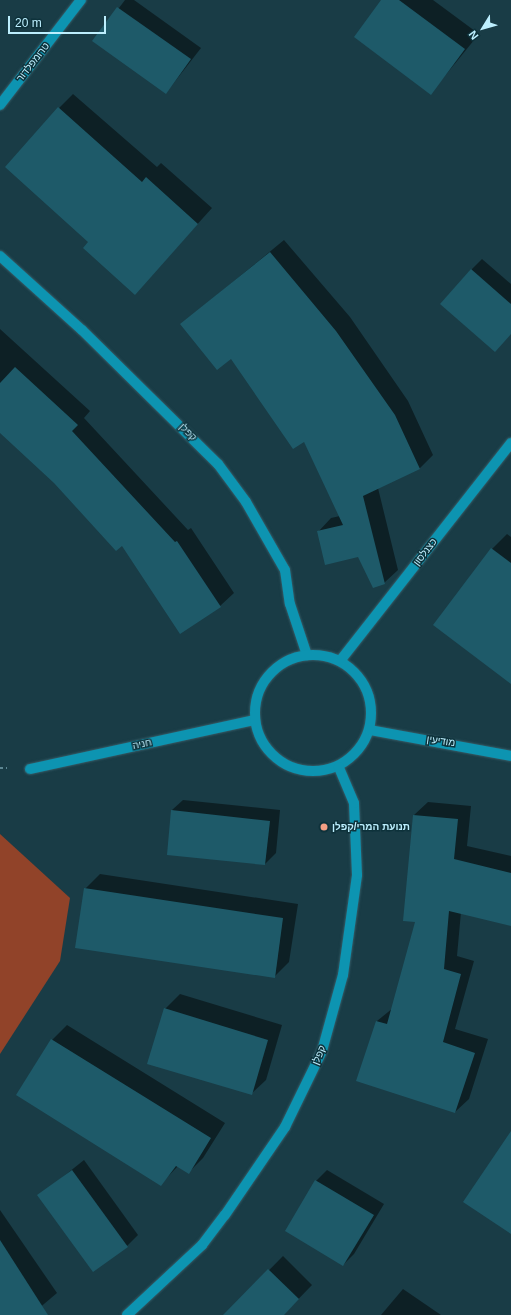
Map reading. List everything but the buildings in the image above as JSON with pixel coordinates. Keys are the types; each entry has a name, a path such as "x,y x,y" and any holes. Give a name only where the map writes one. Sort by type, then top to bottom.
{"street":[{"name":"טרומפלדור","path":"0,105 81,0"},
{"name":"קפלן","path":"0,256 88,336 218,464 246,502 285,570 290,604 307,655"},
{"name":"כצנלסון","path":"340,661 511,443"},
{"path":"307,655 340,661 353,670 366,688 372,714 370,730 358,752 339,767 322,772 303,772 285,765 271,754 255,720 255,705 267,676 278,666 307,655"},
{"name":"חניה","path":"30,769 255,720"},
{"name":"מודיעין","path":"370,730 511,756"},
{"name":"קפלן","path":"127,1315 202,1245 225,1215 285,1127 322,1051 343,975 358,875 354,803 339,767"}],"shaded area":[{"path":"0,834 70,898 60,961 0,1054"}],"place":[{"name":"תנועת המרי/קפלן","path":"324,827"}]}
